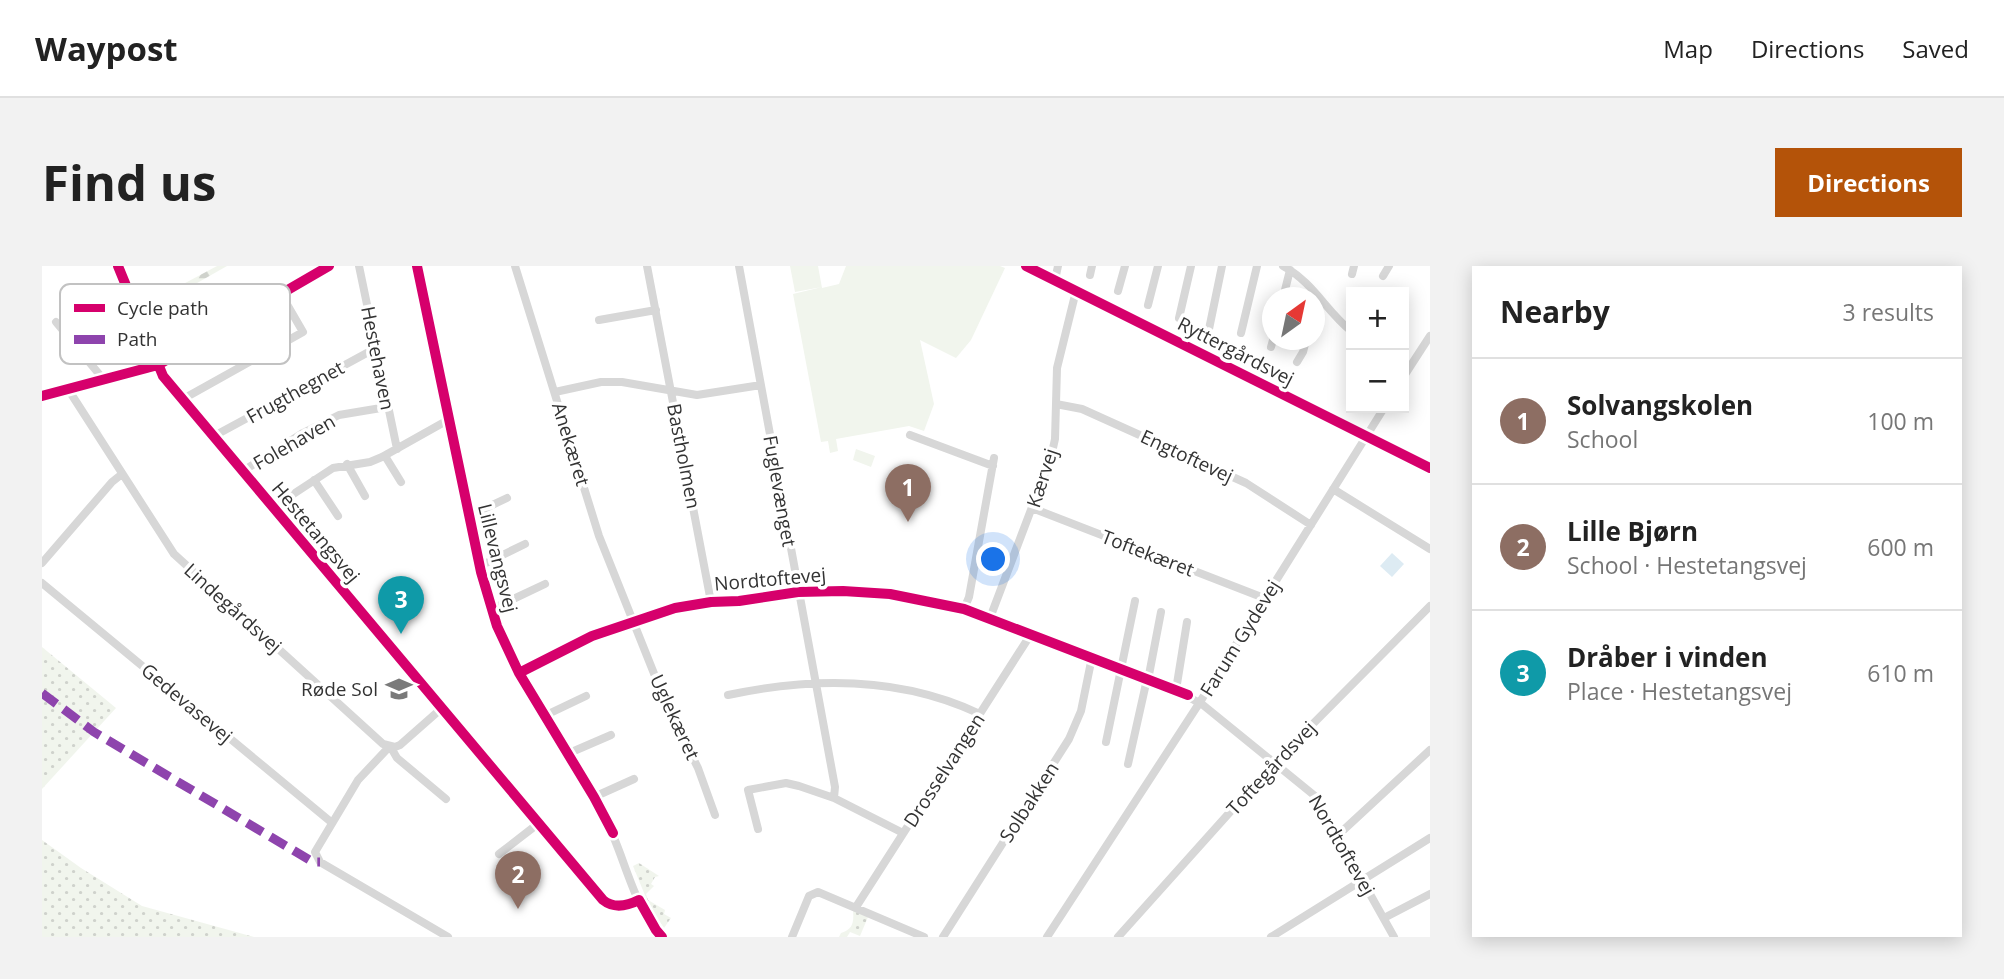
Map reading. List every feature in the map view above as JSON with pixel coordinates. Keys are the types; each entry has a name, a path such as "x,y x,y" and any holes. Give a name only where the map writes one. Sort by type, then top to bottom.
{"street":[{"name":"Hestetangsvej","path":"118,266 125,284"},
{"path":"290,289 329,266"},
{"name":"Hestehaven","path":"359,266 397,449"},
{"name":"Lillevangsvej","path":"417,266 480,566 497,626 519,673 594,797 613,834 639,900 650,921 663,937"},
{"name":"Anekæret","path":"515,266 599,536 632,621"},
{"name":"Bastholmen","path":"648,266 712,602"},
{"name":"Fuglevænget","path":"739,266 835,787 834,798"},
{"name":"Ryttergårdsvej","path":"1026,266 1430,468"},
{"path":"1055,280 1058,266"},
{"path":"1090,275 1092,266"},
{"path":"1118,291 1125,266"},
{"path":"1148,305 1158,266"},
{"path":"1179,318 1191,266"},
{"path":"1208,334 1222,266"},
{"path":"1241,333 1257,266"},
{"path":"1383,276 1389,266"},
{"path":"1284,287 1287,268 1312,287"},
{"name":"Kærvej","path":"990,618 1051,457 1057,368 1076,291"},
{"path":"1325,302 1346,327"},
{"path":"290,310 303,332 290,339"},
{"path":"599,320 656,310"},
{"path":"56,322 60,327"},
{"path":"1409,363 1429,340"},
{"name":"Frugthegnet","path":"214,436 376,348"},
{"path":"1297,362 1304,350"},
{"path":"91,364 104,380"},
{"path":"183,399 246,364"},
{"name":"Hestetangsvej","path":"158,365 163,376 272,508 609,905 621,906 639,900"},
{"path":"42,396 158,365"},
{"path":"555,392 601,382 622,382 697,394 761,385"},
{"name":"Lindegårdsvej","path":"68,389 181,562 383,744 390,746 397,758 446,799"},
{"name":"Engtoftevej","path":"1056,404 1082,409 1246,483 1311,525"},
{"name":"Folehaven","path":"243,471 303,433 339,415 387,407"},
{"name":"Farum Gydevej","path":"1047,937 1200,702 1381,413"},
{"path":"272,508 334,468 370,462 385,456 448,420"},
{"path":"910,435 994,462 969,597 964,609"},
{"path":"385,456 401,482"},
{"path":"347,464 365,496"},
{"path":"42,563 122,474"},
{"path":"314,480 338,516"},
{"path":"1333,489 1430,549"},
{"name":"Lillevangsvej","path":"469,516 507,498"},
{"name":"Toftekæret","path":"1032,508 1264,598"},
{"name":"Lillevangsvej","path":"480,566 526,544"},
{"name":"Gedevasevej","path":"42,583 331,822"},
{"name":"Lillevangsvej","path":"492,609 545,584"},
{"name":"Nordtoftevej","path":"519,673 592,636 632,621 675,608 712,602 740,601 799,592 890,593 964,609 1121,668 1200,702 1315,796 1394,937"},
{"path":"1106,742 1135,601"},
{"name":"Toftegårdsvej","path":"1118,937 1274,763 1430,606"},
{"path":"1128,764 1161,611"},
{"name":"Uglekæret","path":"632,621 667,706 698,768 715,815"},
{"path":"1176,690 1187,622"},
{"name":"Drosselvangen","path":"856,907 1031,634"},
{"name":"Solbakken","path":"943,937 1073,732 1081,711 1092,657"},
{"path":"728,695 815,682 855,682 924,693 980,714"},
{"path":"544,716 586,696"},
{"path":"442,708 400,745 390,746 358,780 316,847 316,856 320,862 448,937"},
{"path":"567,754 611,735"},
{"path":"1337,836 1430,750"},
{"path":"594,797 634,779"},
{"path":"758,829 748,790 786,783 834,798 903,833"},
{"path":"499,854 540,822"},
{"path":"1271,937 1430,838"},
{"path":"792,937 809,896 814,893 824,893 924,937"},
{"path":"1384,918 1430,894"}],"green space":[{"path":"217,266 227,266 195,284 183,284"},
{"path":"790,266 818,266 822,287 795,292"},
{"path":"846,266 1005,268 971,340 956,358 920,340 934,404 924,431 909,426 836,439 838,451 830,453 828,441 821,442 793,294 839,284"},
{"path":"856,449 875,456 871,467 853,460"},
{"path":"42,647 116,708 42,789"},
{"path":"42,840 142,906 254,937 42,937"},
{"path":"639,863 659,876 655,877 651,884 654,886 646,894 648,900 665,910 664,914 671,918 664,928 651,910 633,866"},
{"path":"853,910 868,917 860,936 850,932 847,937 839,937 852,925"}],"shaded area":[{"path":"1392,553 1404,564 1392,577 1380,566"}],"marked path":[{"path":"42,693 94,732 313,862 320,862"}],"cycle path":[{"path":"118,266 125,284"},
{"path":"290,289 329,266"},
{"path":"417,266 481,572 497,626 519,673 613,833"},
{"path":"1026,266 1430,468"},
{"path":"158,364 163,376 603,900 621,906 639,900 662,937"},
{"path":"42,396 160,364"},
{"path":"519,673 592,636 675,608 798,592 843,591 890,594 964,609 1188,695"}],"place":[{"name":"Solvangskolen","path":"908,522"},
{"name":"Dråber i vinden","path":"401,634"},
{"name":"Røde Sol","path":"399,689"},
{"name":"Lille Bjørn","path":"518,909"}]}
